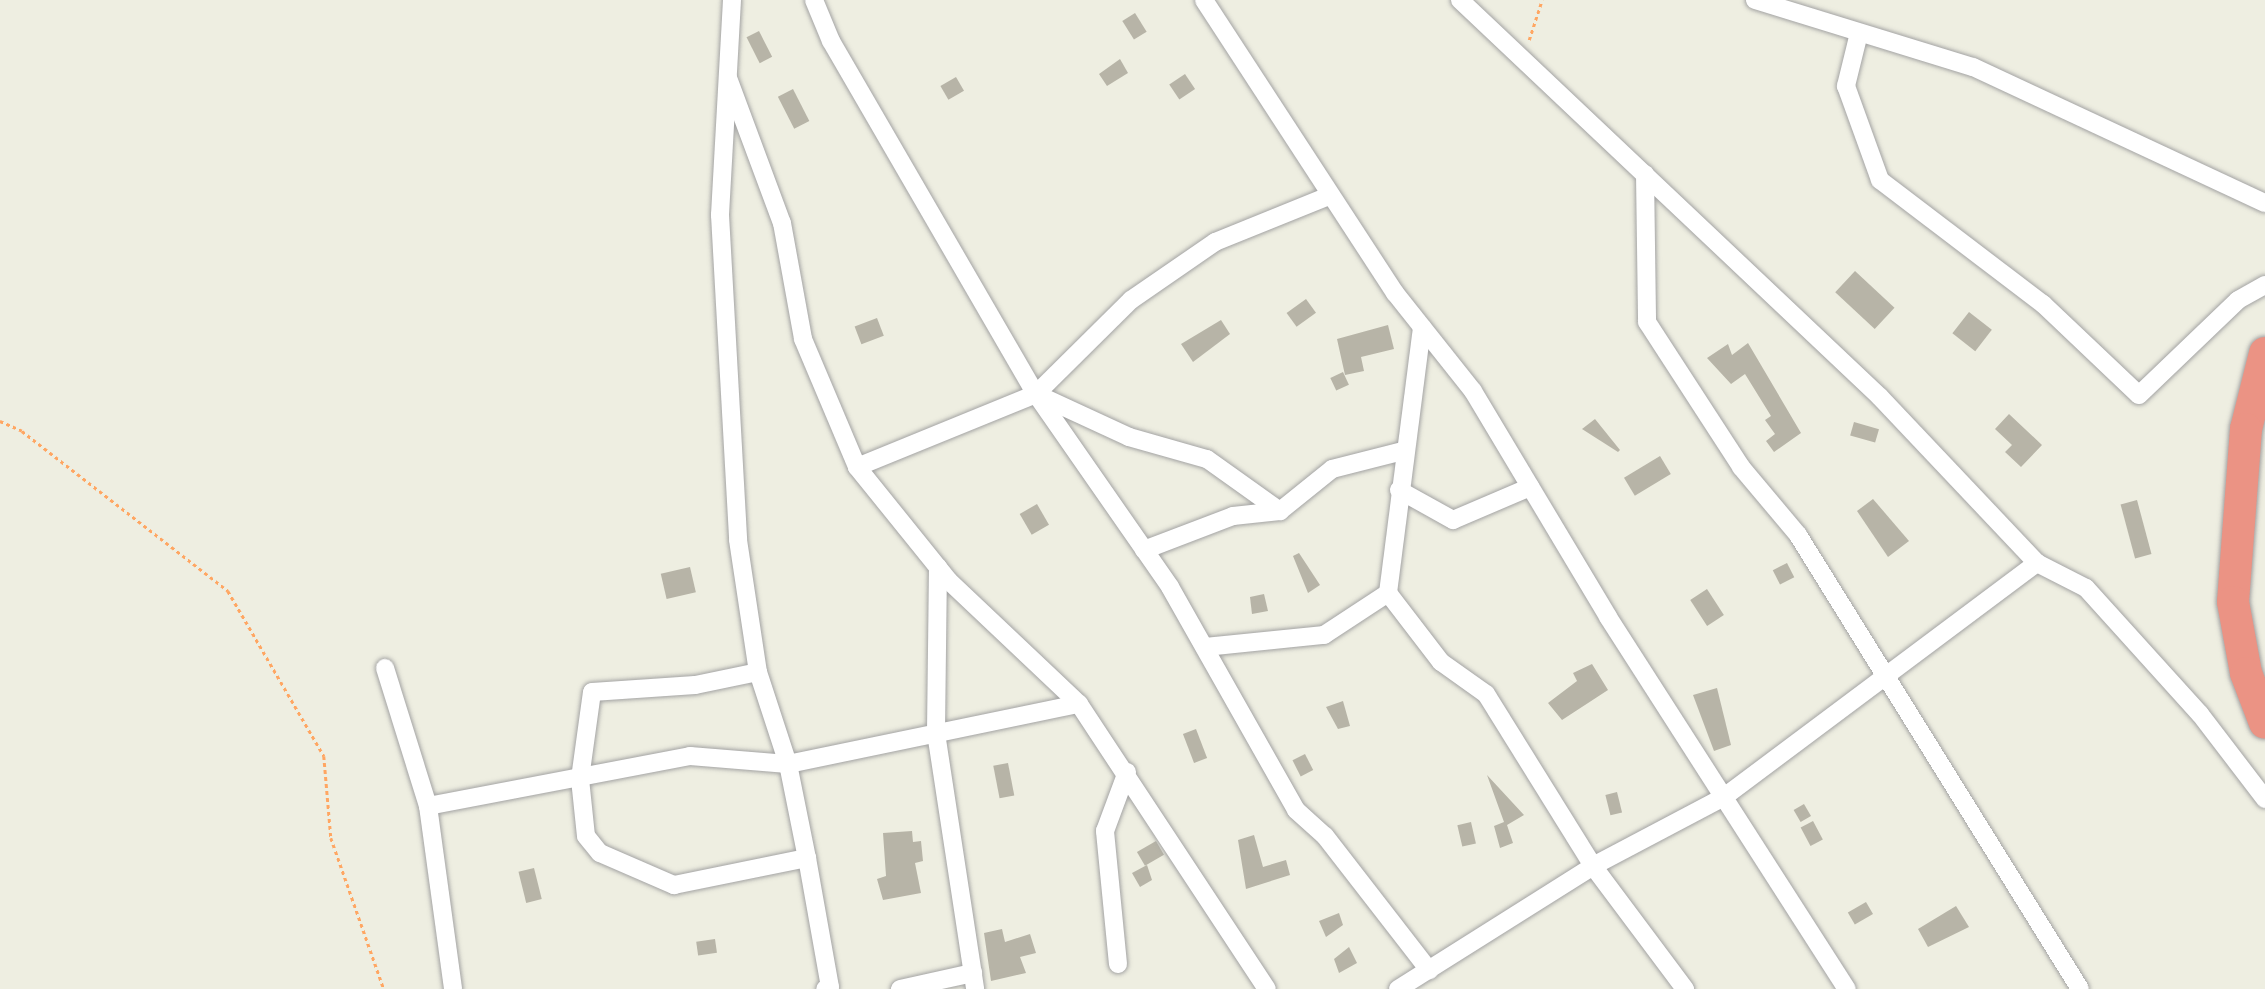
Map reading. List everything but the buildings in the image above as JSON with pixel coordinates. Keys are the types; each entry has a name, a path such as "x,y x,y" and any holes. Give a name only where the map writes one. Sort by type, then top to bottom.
{"highway":[{"path":"2265,353 2246,429 2233,602 2246,673 2265,723"}],"street":[{"path":"732,0 720,215 738,540 758,672 788,764 830,988"},
{"path":"814,0 837,52 1036,394 1144,550 1205,647 1296,810 1325,836 1429,970"},
{"path":"1204,0 1329,195 1422,327 1473,391 1530,487 1847,989"},
{"path":"1460,0 1880,397 2037,563 2087,588 2200,714 2265,799"},
{"path":"1755,0 1973,67 2265,203"},
{"path":"1859,33 1846,86 1880,180 2043,304 2139,395 2238,300 2265,285"},
{"path":"728,78 782,223 803,339 857,467 938,567 1079,704 1127,772 1267,989"},
{"path":"1645,174 1647,322 1741,467 1798,535 2080,989"},
{"path":"857,467 1036,394 1131,300 1215,242 1329,195"},
{"path":"1422,327 1403,450 1388,593 1441,662 1486,694 1593,866 1685,989"},
{"path":"1036,394 1129,437 1206,459 1280,511"},
{"path":"1144,550 1233,516 1280,511 1332,469 1403,450"},
{"path":"1399,490 1452,520 1530,487"},
{"path":"1398,989 1593,866 1724,797 2037,563"},
{"path":"900,989 974,981 936,733 938,567"},
{"path":"1205,647 1324,635 1388,593"},
{"path":"385,668 428,806 453,989"},
{"path":"758,672 695,685 592,692 580,779 586,836 600,853 674,885 807,858"},
{"path":"428,806 690,756 788,764 1079,704"},
{"path":"1118,964 1105,831 1127,772"}],"path":[{"path":"1523,57 1542,0"},
{"path":"0,421 22,431 228,592 324,756 331,838 384,989"}]}
